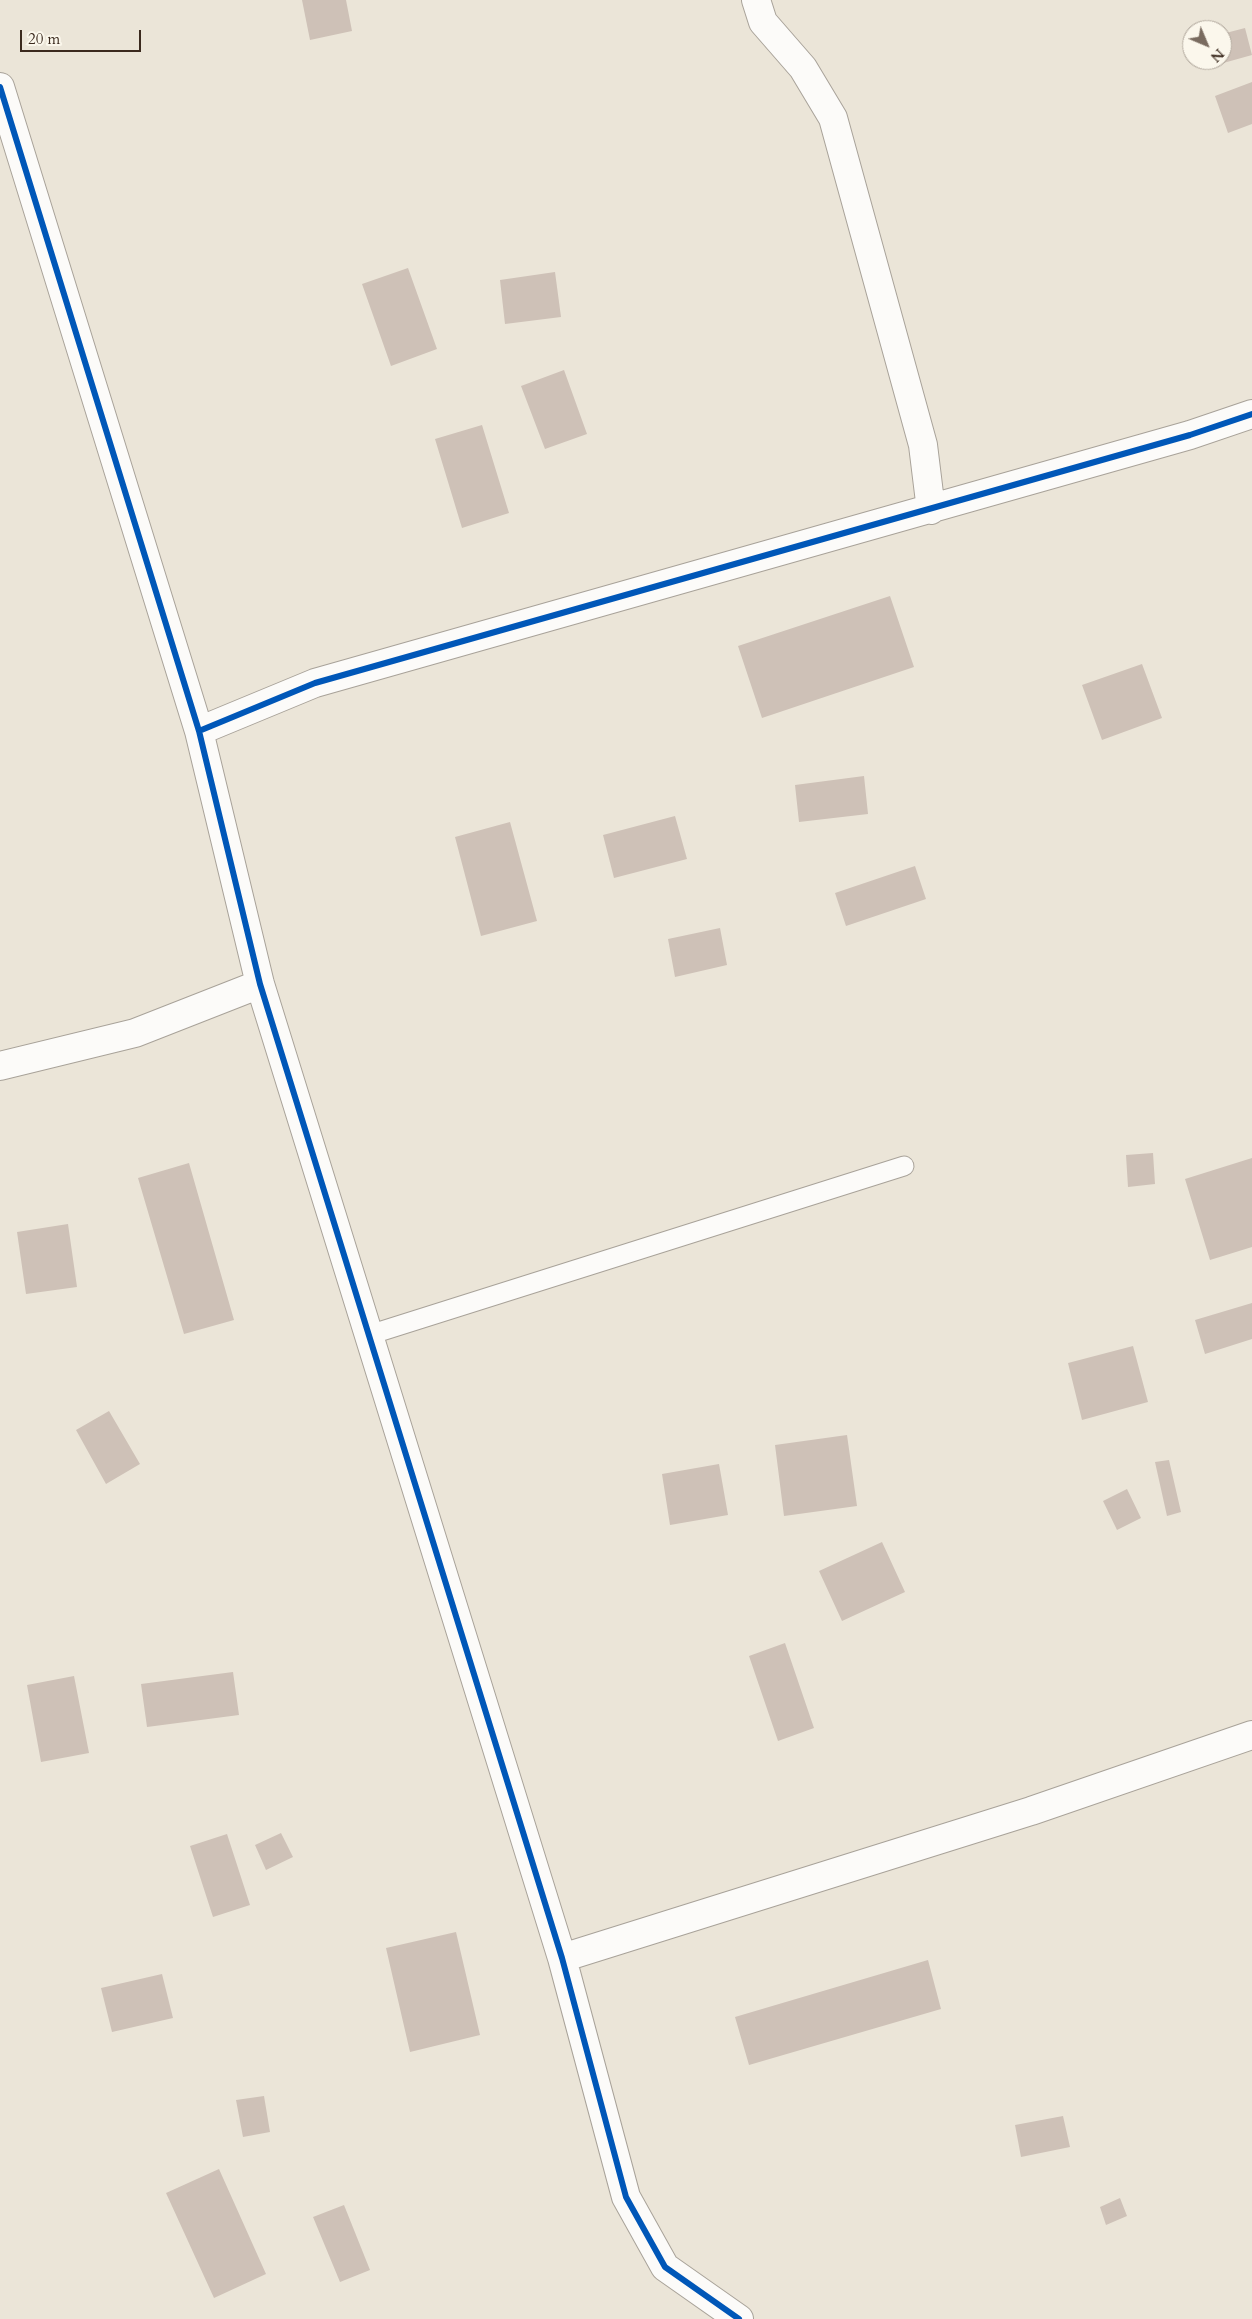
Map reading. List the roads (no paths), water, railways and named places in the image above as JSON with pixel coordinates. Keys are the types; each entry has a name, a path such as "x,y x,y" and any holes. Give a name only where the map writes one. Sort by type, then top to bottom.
{"street":[{"path":"756,0 763,22 803,68 833,118 923,446 931,510"},
{"path":"0,87 199,731 260,984 562,1958 626,2196 665,2267 739,2319"},
{"path":"199,731 315,683 1190,436 1252,414"},
{"path":"0,1066 135,1034 260,984"},
{"path":"562,1958 1031,1811 1252,1734"}],"lane":[{"path":"369,1334 904,1166"}]}
